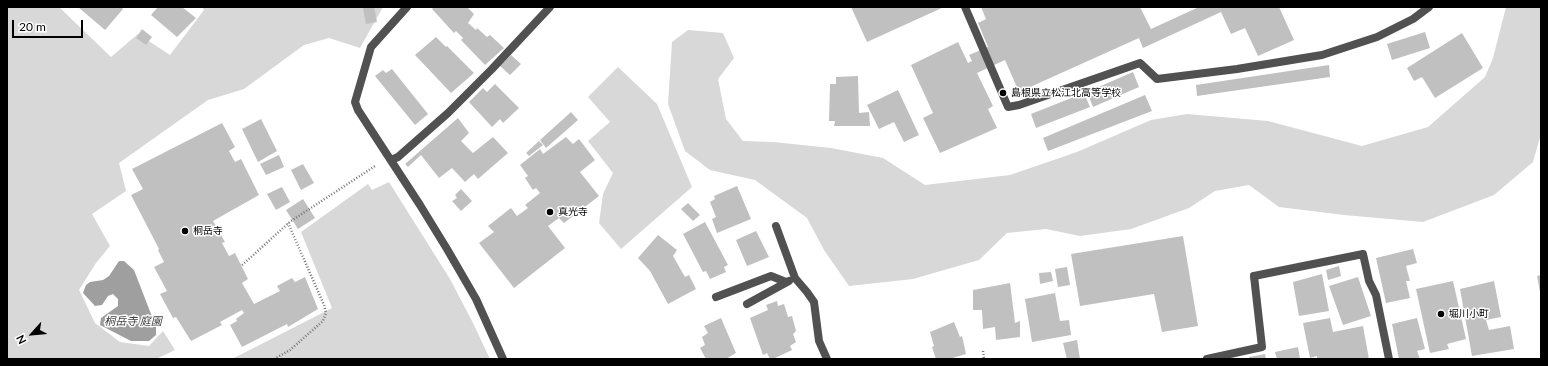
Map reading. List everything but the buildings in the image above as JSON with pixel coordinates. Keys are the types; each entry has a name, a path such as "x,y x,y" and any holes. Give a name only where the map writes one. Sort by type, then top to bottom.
{"street":[{"path":"407,7 371,47 355,102 358,110 432,224 476,299 503,359"},
{"path":"391,160 398,157 448,113 550,7"},
{"path":"965,7 1008,107 1019,105 1140,63 1157,80 1322,55 1377,37 1413,19 1429,7"},
{"path":"776,226 795,278 808,292 814,302 819,341 827,359"},
{"path":"1207,359 1262,347 1254,276 1363,254 1369,281 1376,295 1389,359"},
{"path":"716,297 771,276 786,282"},
{"path":"747,304 795,278"}],"path":[{"path":"242,265 288,223 362,174"},
{"path":"274,359 290,350 323,321 326,313 324,305 288,223"},
{"path":"983,351 984,359"}],"shaded area":[{"path":"7,7 59,7 111,57 138,34 170,55 204,10 202,7 383,7 360,48 329,38 304,45 244,89 208,100 119,163 126,191 92,214 110,246 96,263 79,290 95,323 120,342 149,346 163,331 175,350 156,359 7,359"},
{"path":"1506,7 1541,7 1541,134 1533,162 1494,195 1423,222 1344,215 1279,207 1249,185 1215,191 1189,208 1131,229 1080,236 1046,229 1007,233 979,260 913,279 849,286 824,250 807,218 755,180 710,170 685,151 668,104 672,42 688,30 723,33 734,58 718,79 726,119 743,141 773,142 831,148 883,158 925,185 1010,175 1077,152 1151,120 1187,114 1268,121 1362,146 1428,127 1485,77 1493,58"},
{"path":"618,67 657,104 692,187 621,249 599,223 603,194 613,173 588,141 610,122 588,97"},
{"path":"389,182 450,279 490,359 232,359 332,308 301,232 368,184 372,190"}],"water":[{"name":"桐岳寺 庭園","path":"119,261 124,261 134,270 156,327 156,335 149,341 131,341 100,325 101,318 118,306 118,299 113,294 108,296 102,305 95,306 83,293 86,285 90,282 103,280 109,276"}],"place":[{"name":"島根県立松江北高等学校","path":"1003,93"},
{"name":"真光寺","path":"550,212"},
{"name":"桐岳寺","path":"185,231"},
{"name":"堀川小町","path":"1441,314"}]}
